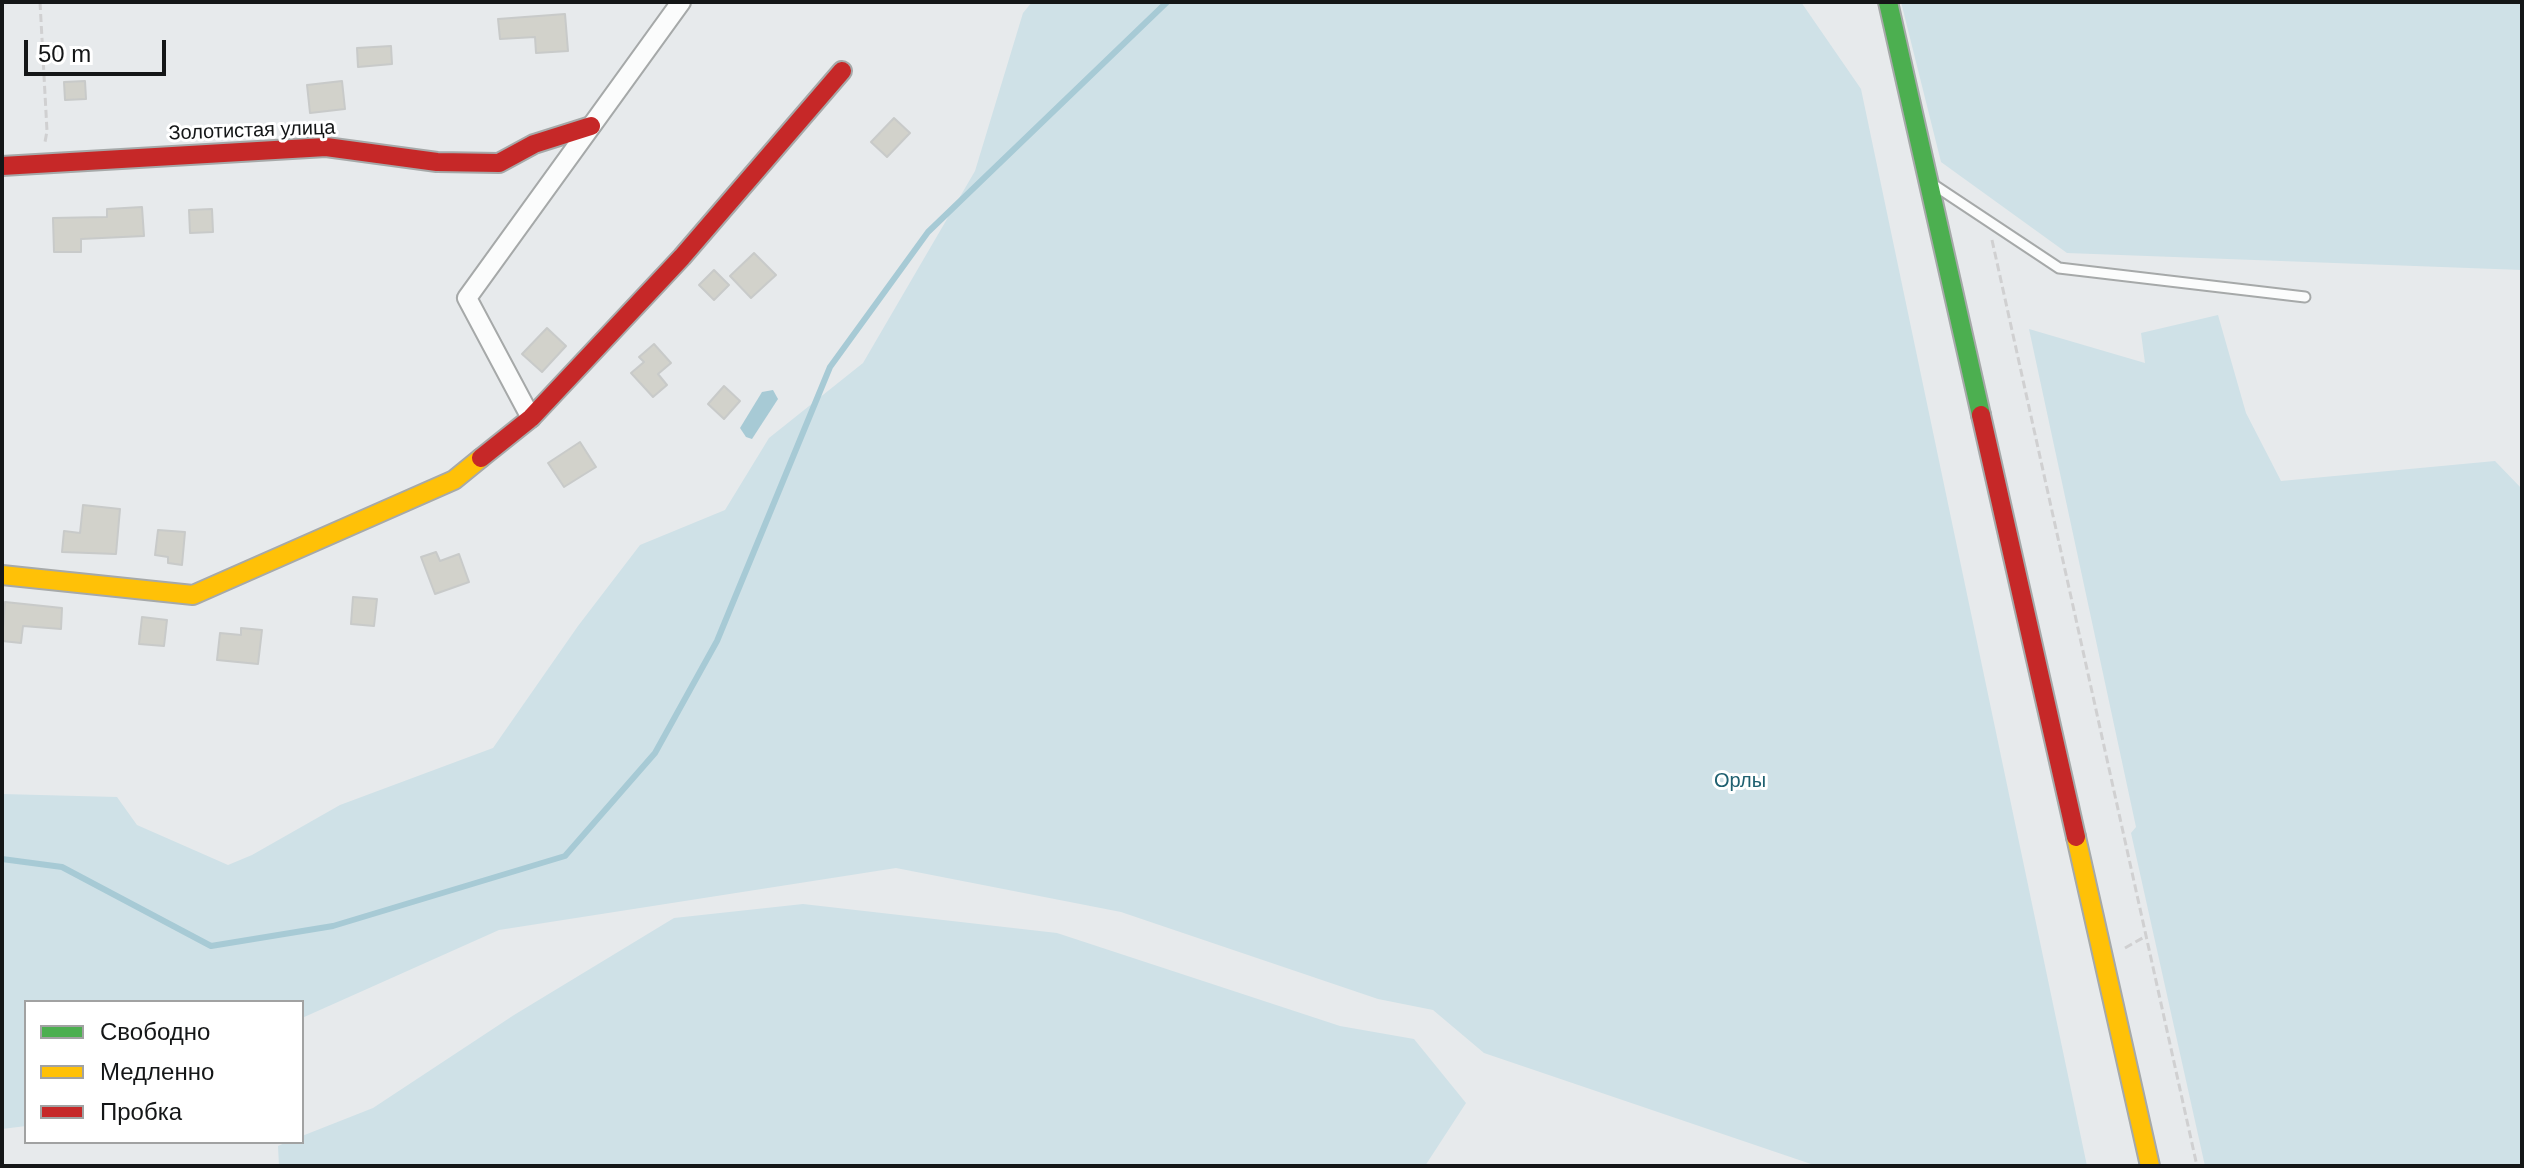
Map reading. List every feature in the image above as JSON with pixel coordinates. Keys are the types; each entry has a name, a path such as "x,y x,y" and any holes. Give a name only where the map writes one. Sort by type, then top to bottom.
{"street":[{"path":"531,418 467,298 681,2"},
{"path":"1888,2 2150,1166"},
{"path":"2,575 193,595 454,480 531,418 682,257 842,71"},
{"name":"Золотистая улица","path":"2,166 326,147 437,162 499,163 534,144 591,126"}],"lane":[{"path":"1928,181 2059,268 2305,297"}],"path":[{"path":"30,164 44,148 47,131 40,2"},
{"path":"1988,221 2197,1166"}],"green space":[{"name":"Орлы","path":"1032,2 1801,2 1861,89 2087,1166 1811,1164 1484,1053 1433,1010 1378,999 1121,912 896,868 499,930 304,1017 304,1000 24,1000 24,1126 2,1129 2,794 117,797 137,825 228,865 252,855 340,805 493,748 578,626 640,545 725,510 769,438 863,363 975,171 1023,13"},
{"path":"1901,2 2522,2 2522,270 2067,253 1941,162"},
{"path":"2218,315 2246,413 2281,481 2495,461 2522,489 2522,1166 2205,1166 2131,833 2136,827 2029,329 2145,363 2141,333"},
{"path":"803,904 1057,933 1340,1026 1414,1039 1466,1103 1425,1166 279,1166 278,1146 304,1144 304,1135 373,1108 514,1015 674,918"}],"water":[{"path":"773,390 778,399 752,439 746,437 740,428 762,392"}],"building":[{"path":"565,14 568,51 536,53 535,37 500,39 498,19"},
{"path":"391,46 392,64 358,67 357,48"},
{"path":"85,81 86,99 65,100 64,82"},
{"path":"342,81 345,109 310,113 307,85"},
{"path":"894,118 910,133 887,157 871,142"},
{"path":"142,207 144,236 81,239 81,252 54,252 53,218 107,217 107,209"},
{"path":"212,209 213,232 190,233 189,210"},
{"path":"754,253 776,275 751,298 730,276"},
{"path":"714,270 729,285 714,300 699,285"},
{"path":"547,328 566,346 542,372 522,354"},
{"path":"654,344 671,363 658,374 667,385 653,397 631,373 644,362 639,357"},
{"path":"724,386 740,401 724,419 708,404"},
{"path":"580,442 596,467 564,487 548,463"},
{"path":"83,505 120,509 116,554 62,552 64,531 80,533"},
{"path":"158,530 185,532 182,565 168,563 168,557 155,555"},
{"path":"436,552 440,561 459,554 469,582 435,594 421,557"},
{"path":"353,597 377,599 374,626 351,624"},
{"path":"5,602 62,608 61,629 23,626 21,643 2,641"},
{"path":"142,617 167,620 164,646 139,644"},
{"path":"241,628 262,630 258,664 217,660 220,633 241,635"}],"waterway":[{"path":"2,859 62,867 211,946 333,926 565,856 655,753 717,641 830,367 928,232 1167,2"}],"traffic: fast":[{"path":"1888,2 1981,415"}],"traffic: slow":[{"path":"2,575 193,595 454,480 481,458"},
{"path":"2076,837 2150,1166"}],"traffic: jam":[{"path":"481,458 531,418 682,257 842,71"},
{"path":"2,166 326,147 437,162 499,163 534,144 591,126"},
{"path":"1981,415 2076,837"}]}
